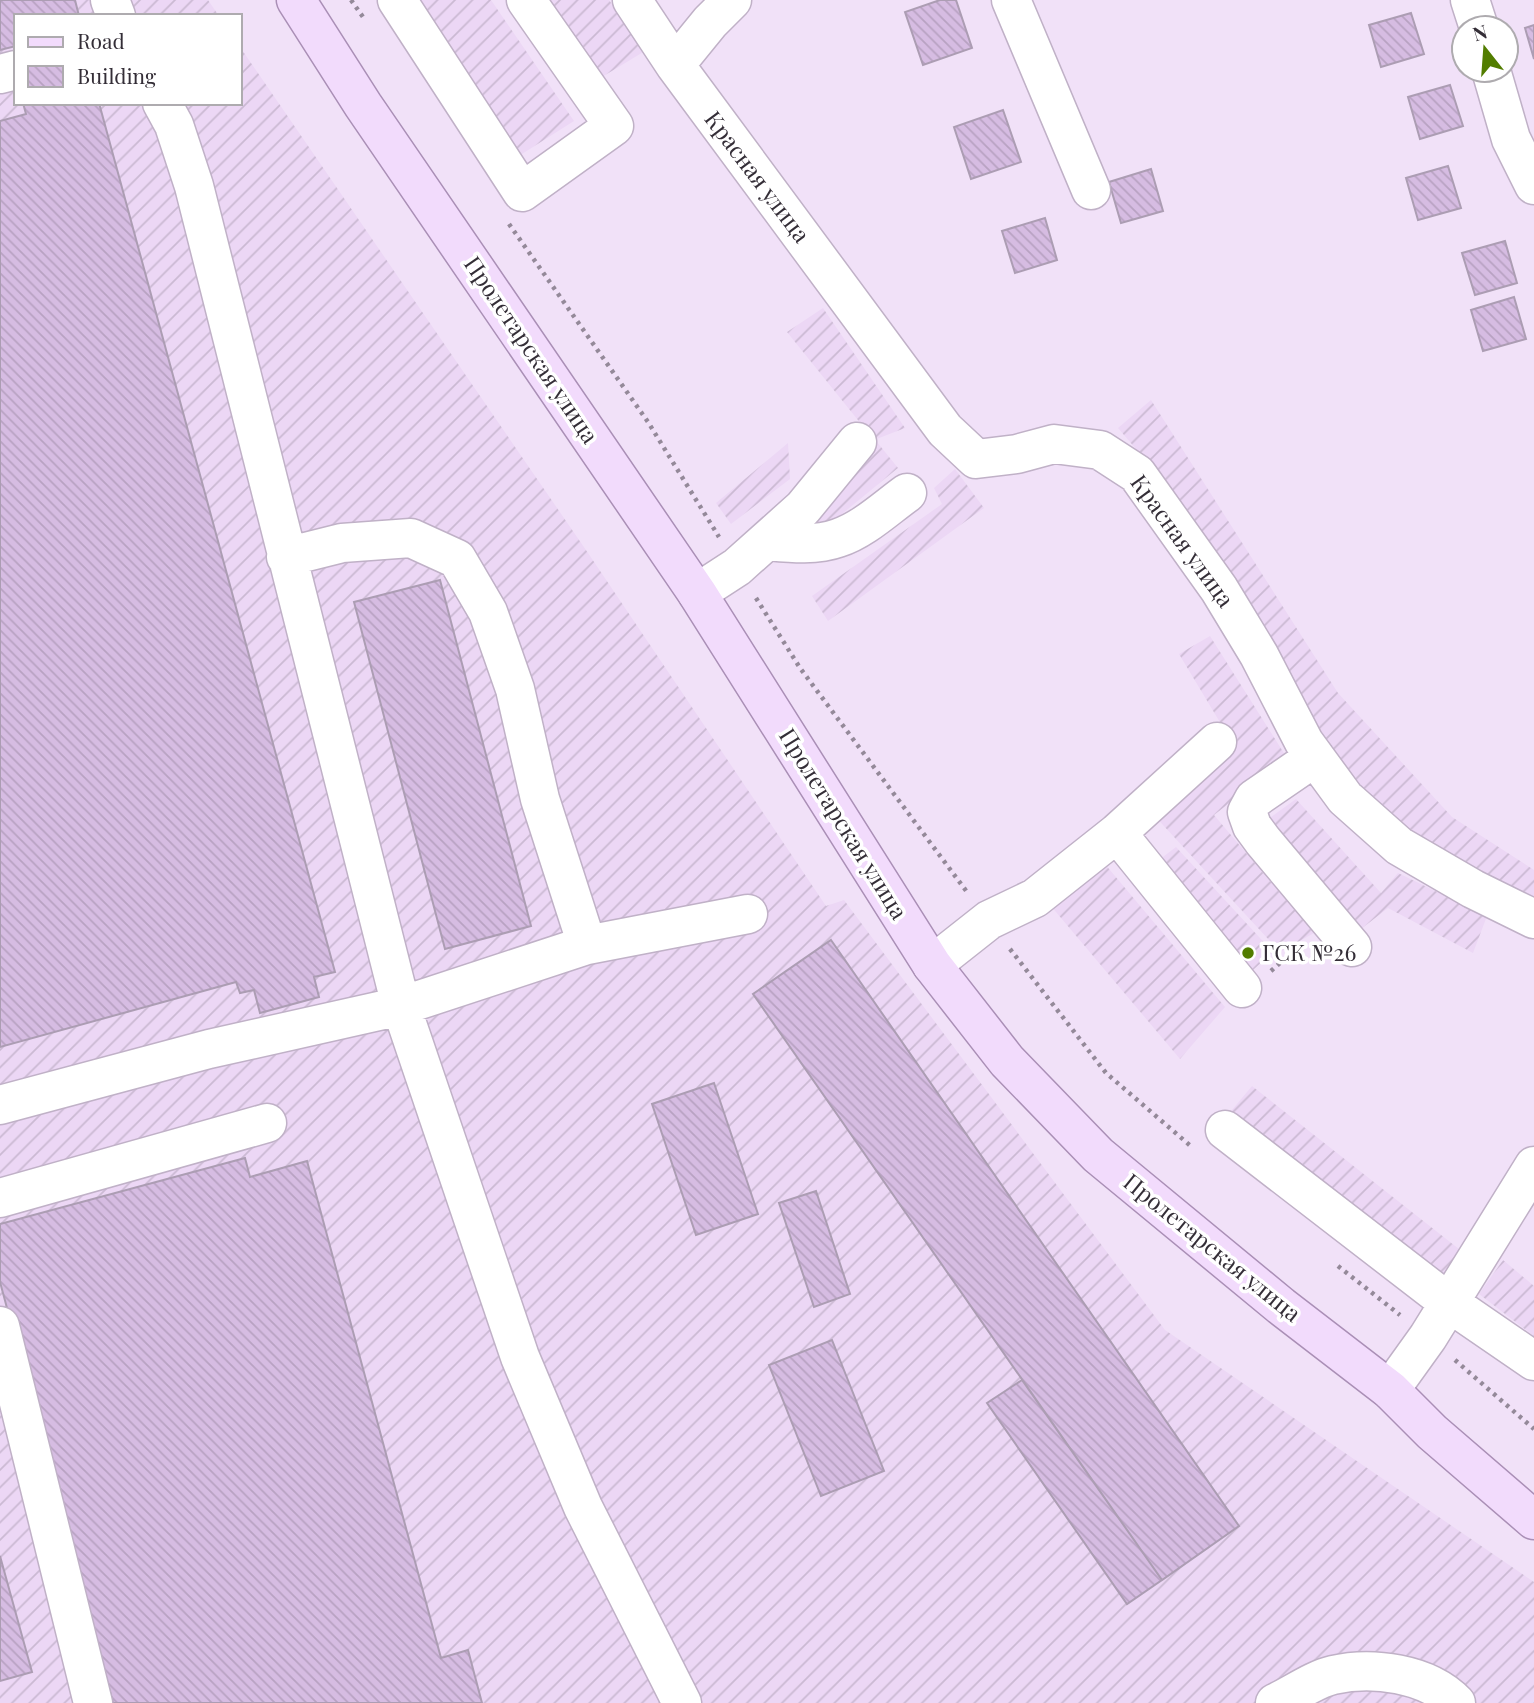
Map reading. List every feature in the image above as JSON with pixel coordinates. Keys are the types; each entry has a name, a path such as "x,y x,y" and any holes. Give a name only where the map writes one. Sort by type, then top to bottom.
{"main road":[{"name":"Пролетарская улица","path":"296,0 363,106 697,593 932,965 1007,1061 1098,1155 1281,1306 1390,1390 1432,1432 1534,1520"}],"street":[{"path":"382,11 522,192 614,126 526,0"},
{"name":"Красная улица","path":"632,0 675,65 945,430 976,459 1017,454 1054,444 1100,450 1137,474 1219,589 1259,655 1304,742 1345,798 1399,846 1473,889 1534,919"},
{"path":"675,65 732,0"},
{"path":"1011,0 1091,190"},
{"path":"1495,84 1511,139 1534,185"},
{"path":"163,105 174,125 194,186 401,1006 520,1357 583,1507 682,1703"},
{"path":"697,593 737,566 803,508 856,443"},
{"path":"767,541 796,544 838,539 908,493"},
{"path":"286,557 342,543 411,538 457,559 488,612 515,688 540,799 587,945"},
{"path":"932,965 989,920 1035,898 1117,833 1217,742"},
{"path":"1315,757 1254,799 1247,811 1252,826 1263,841 1352,947"},
{"path":"1117,833 1242,988"},
{"path":"0,1105 209,1049 401,1006 587,945 748,915"},
{"path":"0,1198 267,1123"},
{"path":"1212,1142 1534,1361"},
{"path":"1390,1390 1428,1337 1534,1166"},
{"path":"0,1326 93,1703"},
{"path":"1275,1703 1332,1675 1381,1671 1418,1679 1455,1703"}],"path":[{"path":"351,0 382,11"},
{"path":"504,217 648,422 800,668 1106,1073 1212,1142"},
{"path":"1334,1263 1428,1337 1534,1429"}],"shaded area":[{"path":"0,0 208,0 218,14 14,14 14,105 242,105 242,50 588,553 826,906 844,900 1165,1330 1534,1582 1534,1703 0,1703"},
{"path":"410,0 491,0 574,121 514,159"},
{"path":"535,0 609,0 645,51 592,83"},
{"path":"823,308 905,428 874,440 787,332"},
{"path":"1151,400 1338,693 1452,817 1534,870 1534,906 1429,850 1349,783 1184,505 1118,428"},
{"path":"877,442 898,468 826,527 807,512"},
{"path":"788,443 790,479 731,524 716,503"},
{"path":"955,469 984,508 828,621 812,596 942,504 934,488"},
{"name":"ГСК №26","path":"1210,636 1287,758 1214,815 1314,933 1280,952 1151,812 1233,744 1179,654"},
{"name":"ГСК №26","path":"1296,799 1381,893 1398,873 1487,916 1473,953 1388,908 1361,929 1267,820"},
{"name":"ГСК №26","path":"1176,847 1273,952 1244,978 1151,866"},
{"name":"ГСК №26","path":"1099,857 1225,1007 1180,1059 1045,899"},
{"path":"1252,1086 1464,1253 1441,1287 1227,1116"},
{"path":"1503,1260 1534,1286 1534,1336 1479,1294"}],"building":[{"path":"0,0 75,0 78,14 14,14 14,46 0,50"},
{"path":"940,0 956,0 972,48 923,65 905,12"},
{"path":"1411,13 1424,54 1381,67 1369,25"},
{"path":"1534,25 1534,59 1525,28"},
{"path":"1450,85 1463,126 1420,139 1408,97"},
{"path":"24,105 100,105 335,972 314,977 319,997 260,1013 254,990 240,993 236,982 0,1047 0,121 26,114"},
{"path":"1003,110 1021,162 971,179 954,127"},
{"path":"1448,166 1461,208 1418,220 1406,178"},
{"path":"1151,169 1163,211 1121,223 1109,182"},
{"path":"1045,218 1057,260 1015,273 1002,231"},
{"path":"1505,241 1517,283 1475,295 1462,253"},
{"path":"1514,297 1526,339 1483,351 1471,310"},
{"path":"440,580 531,926 445,949 354,602"},
{"path":"831,940 1239,1526 1162,1580 753,994"},
{"path":"714,1083 758,1214 696,1235 652,1104"},
{"path":"245,1158 250,1177 307,1161 441,1658 468,1650 482,1703 113,1703 0,1282 0,1224"},
{"path":"816,1191 850,1294 814,1307 779,1203"},
{"path":"832,1340 884,1471 821,1496 769,1365"},
{"path":"1022,1380 1162,1580 1127,1604 987,1403"},
{"path":"0,1556 32,1672 0,1681"}],"place":[{"name":"ГСК №26","path":"1248,953"}]}
